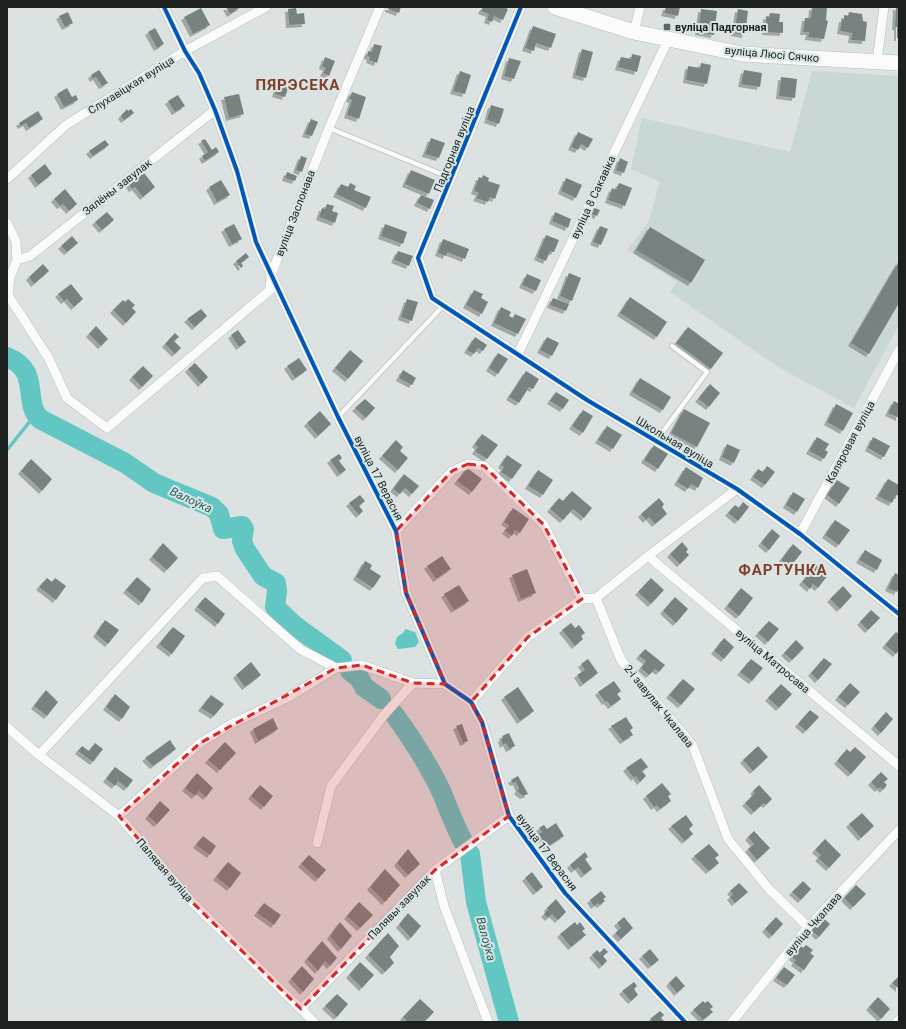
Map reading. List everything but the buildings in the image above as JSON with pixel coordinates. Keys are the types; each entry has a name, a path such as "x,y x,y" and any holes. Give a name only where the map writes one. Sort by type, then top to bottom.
{"main road":[{"name":"вуліца Люсі Сячко","path":"555,7 634,32 742,54 899,62"}],"street":[{"name":"вуліца 17 Верасня","path":"164,7 185,51 199,73 215,110 237,171 256,242 338,417 396,531 406,593 445,684 471,702 482,722 509,816 565,893 685,1022"},
{"name":"Слухавіцкая вуліца","path":"7,179 66,126 185,51 266,7"},
{"name":"вуліца Заслонава","path":"17,260 10,277 8,295 48,357 67,398 107,428 270,290 271,275 329,128 380,7"},
{"name":"Падгорная вуліца","path":"432,298 418,258 521,7"},
{"path":"634,32 640,7"},
{"path":"877,61 884,7"},
{"name":"вуліца 8 Сакавіка","path":"518,354 668,40"},
{"name":"Зялёны завулак","path":"17,260 30,256 215,110"},
{"path":"7,222 16,241 17,260"},
{"name":"Школьная вуліца","path":"432,298 587,400 737,489 800,534 899,614"},
{"name":"Каляровая вуліца","path":"800,534 899,350"},
{"path":"396,531 452,471 468,464 484,466 544,525 582,599"},
{"path":"471,702 528,637 582,599 596,598 648,556 737,489"},
{"name":"вуліца Матросава","path":"648,556 899,766"},
{"path":"39,755 203,578 217,576 300,649 336,668"},
{"name":"2-і завулак Чкалава","path":"596,598 621,660 693,746 728,839 769,889 808,927"},
{"path":"119,816 200,743 231,724 289,697 336,668 362,665 413,683 445,684"},
{"path":"316,843 331,786 384,715 413,683"},
{"name":"Палявая вуліца","path":"7,727 39,755 119,816 192,902 314,1022"},
{"name":"Палявы завулак","path":"301,1009 435,870 509,816"},
{"name":"вуліца Чкалава","path":"732,1022 808,927 899,830"},
{"path":"435,870 444,906 488,1022"}],"lane":[{"path":"329,128 452,178"},
{"path":"338,417 444,305"},
{"path":"656,441 708,372 672,346"}],"highlighted area":[{"path":"468,464 484,466 544,525 582,599 528,637 471,702 482,722 509,816 435,870 301,1009 191,901 119,816 200,743 336,668 362,665 413,683 445,684 406,593 396,531 452,471"}],"shaded area":[{"path":"812,71 899,76 899,325 854,408 778,367 670,292 677,282 627,250 648,223 660,182 631,169 642,118 790,152"}],"water":[{"path":"405,629 415,632 419,642 415,647 398,649 395,644 397,637 404,632"}],"waterway":[{"name":"Валоўка","path":"7,357 18,363 24,370 28,378 32,404 40,419 125,463 154,483 212,507 219,514 223,529 242,526 244,529 242,541 245,549 263,576 276,583 277,591 275,607 294,625 342,660"},
{"path":"7,450 35,415"},
{"name":"Валоўка","path":"350,671 360,679 364,687 381,699"},
{"name":"Валоўка","path":"394,714 432,772 464,843"},
{"name":"Валоўка","path":"470,854 476,902 509,1022"}],"cycle path":[{"path":"164,7 185,51 199,73 215,110 237,171 256,242 338,417 396,531 406,593 445,684 471,702 482,722 509,816 565,893 685,1022"},
{"path":"521,7 418,258 432,298 587,400 737,489 800,534 899,614"}],"place":[{"name":"вуліца Падгорная","path":"667,27"}],"district":[{"name":"ПЯРЭСЕКА","path":"298,85"},
{"name":"ФАРТУНКА","path":"783,570"}]}
